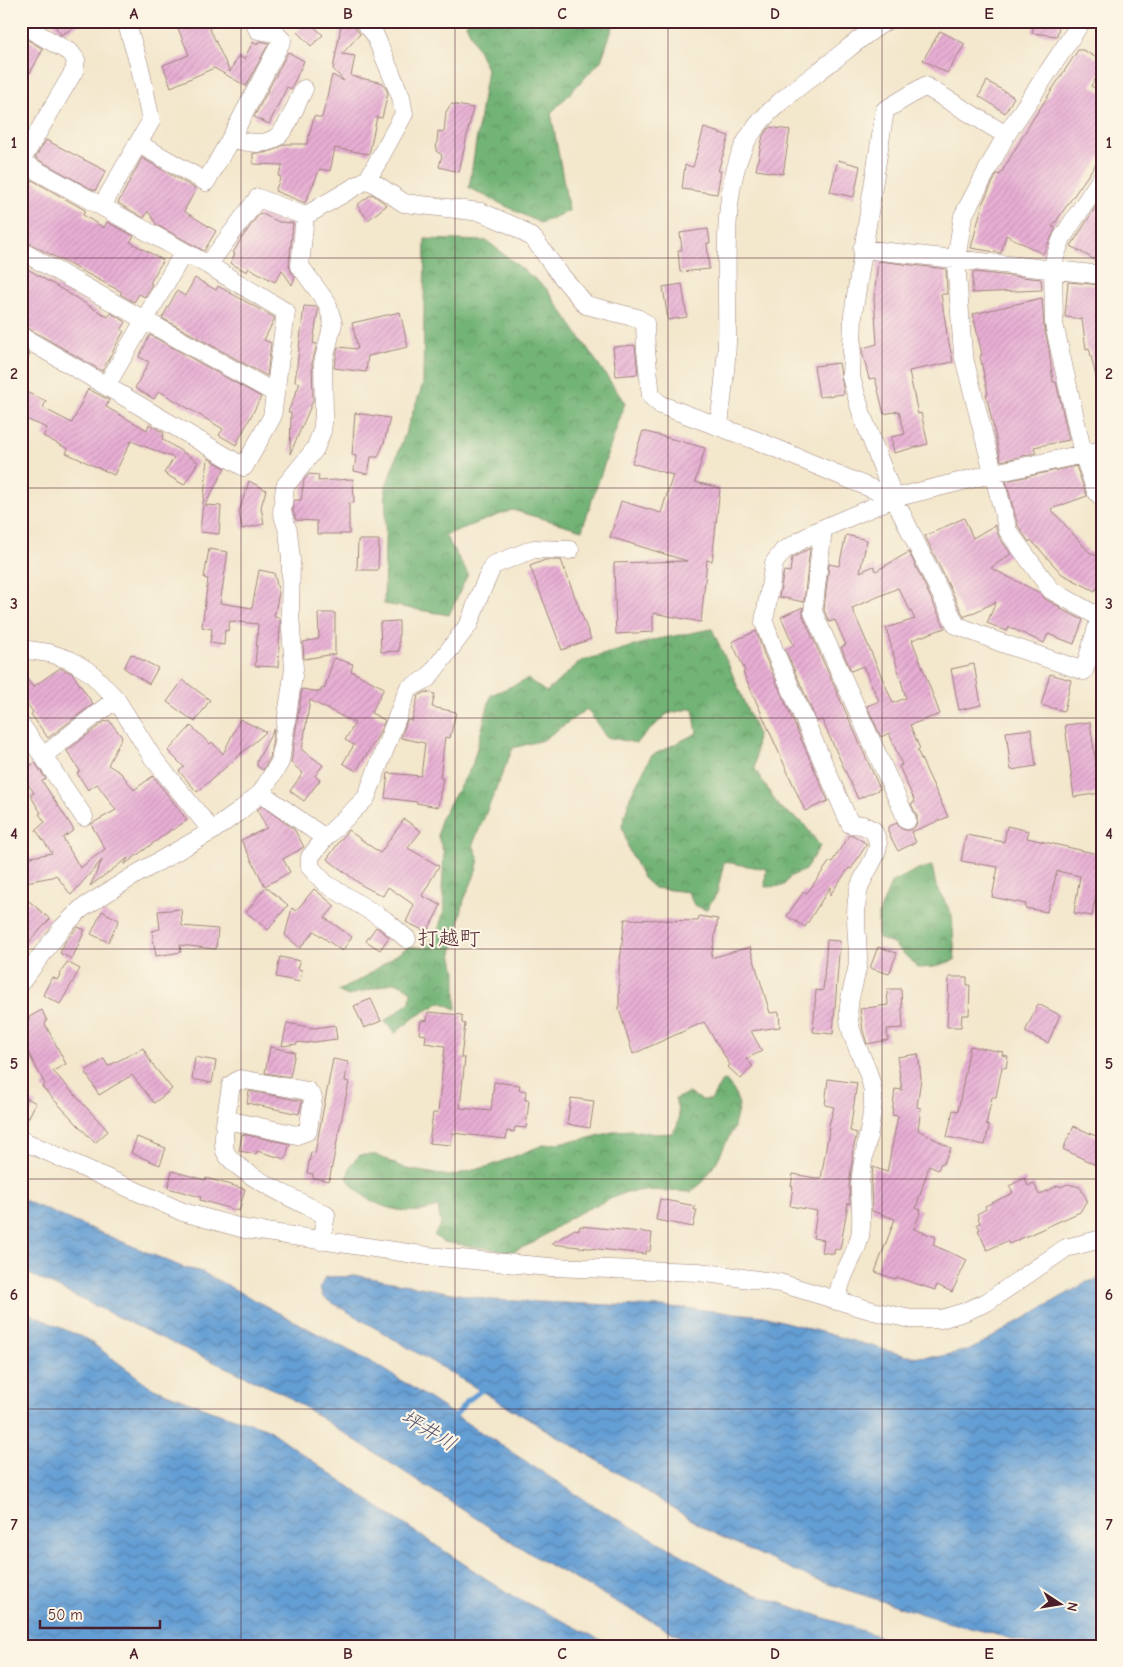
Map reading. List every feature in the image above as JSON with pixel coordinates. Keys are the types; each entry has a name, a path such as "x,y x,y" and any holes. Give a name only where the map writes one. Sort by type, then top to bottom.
{"street":[{"path":"102,206 151,121 140,68 126,21"},
{"path":"138,144 206,182 282,40 275,33 258,30 253,21"},
{"path":"305,216 368,179 404,114 402,97 374,32 363,21"},
{"path":"719,426 727,344 729,215 731,188 738,161 748,139 770,113 790,94 886,21"},
{"path":"1006,135 925,86 885,110 852,315 851,376 862,415 894,498 956,625 1084,671 1101,613 1051,590 1008,531 995,473 963,354 956,260 963,216 1006,135 1082,21"},
{"path":"21,24 71,53 76,60 74,72 22,156 102,206 208,265 286,312 272,417 244,467 21,336"},
{"path":"231,138 246,143 260,144 272,141 282,132 304,89"},
{"path":"1102,177 1062,238 1055,256 1053,269 1054,324 1083,454 1096,491 1102,498"},
{"path":"368,179 404,203 481,212 516,227 534,239 558,272 586,305 637,318 645,323 651,396 661,405 698,420 719,426 894,498"},
{"path":"208,265 258,198 305,216"},
{"path":"21,982 62,928 81,909 212,831 261,793 280,762 294,669 290,615 291,558 288,531 282,512 285,486 315,449 322,431 324,416 323,363 333,323 328,303 300,266 305,216"},
{"path":"862,249 1102,275"},
{"path":"21,250 275,392"},
{"path":"106,386 184,252"},
{"path":"836,1300 843,1276 854,1256 860,1236 862,1218 860,1187 872,1096 870,1076 852,1036 848,1022 849,1005 858,961 856,900 878,844 873,830 862,825 850,824 774,650 764,622 774,563 783,551 823,529 894,498 995,473 1102,450"},
{"path":"823,529 813,612 907,820"},
{"path":"407,939 385,920 326,884 310,867 310,857 325,838 366,798 408,689 428,678 468,624 493,565 534,549 570,550"},
{"path":"21,649 48,653 70,660 91,673 116,699 154,758 212,831"},
{"path":"43,756 116,699"},
{"path":"21,725 84,817"},
{"path":"261,793 325,838"},
{"path":"227,1120 297,1135 308,1131 313,1098 308,1091 240,1079 232,1085 223,1140 226,1152 232,1161 248,1173 326,1215 321,1241"},
{"path":"21,1140 183,1212 245,1229 428,1256 550,1268 699,1272 780,1283 836,1300 911,1319 941,1319 964,1312 987,1302 1066,1248 1102,1239"}],"green space":[{"path":"471,21 615,21 601,61 551,113 569,211 540,223 469,188 487,69 466,24"},
{"path":"425,239 487,241 546,288 625,403 582,530 512,510 445,535 468,574 449,615 384,604 386,486 423,384"},
{"path":"712,629 757,733 755,769 779,807 803,823 820,846 805,870 791,876 783,886 765,887 766,869 724,862 717,893 706,910 694,905 688,892 654,888 643,878 629,850 622,826 630,797 651,756 697,733 693,708 667,714 636,743 606,737 587,709 543,740 513,748 473,844 479,860 464,900 452,953 456,972 456,1009 441,1002 415,1017 394,1034 385,1021 410,1002 411,991 395,982 348,996 338,991 365,977 409,946 424,948 437,934 445,907 442,890 444,853 438,837 440,820 472,766 491,695 528,679 546,692 581,661 658,639"},
{"path":"932,866 936,885 952,915 955,960 934,967 919,968 893,944 878,938 878,916 891,883 916,870"},
{"path":"722,1081 726,1081 734,1091 739,1105 734,1127 717,1161 703,1182 691,1192 647,1190 626,1192 583,1211 533,1243 511,1252 443,1242 434,1235 441,1224 438,1207 424,1211 411,1211 380,1205 361,1194 347,1178 351,1164 360,1155 376,1155 406,1169 449,1176 490,1166 543,1145 585,1139 617,1131 632,1130 655,1134 672,1133 679,1117 675,1099 689,1093 702,1100 711,1100"}],"water":[{"name":"坪井川","path":"21,1199 182,1267 202,1272 382,1368 593,1505 746,1591 907,1646 700,1646 673,1633 537,1558 284,1394 155,1335 21,1270"},
{"path":"359,1276 491,1300 685,1308 764,1316 907,1356 938,1357 972,1349 1087,1282 1102,1278 1102,1646 1040,1646 947,1622 813,1579 711,1532 597,1460 323,1297 320,1288 325,1277"},
{"path":"21,1310 88,1340 151,1387 210,1410 266,1428 375,1505 511,1595 613,1646 21,1646"}],"building":[{"path":"52,21 85,21 61,35"},
{"path":"175,21 206,21 230,72 238,56 244,59 253,42 257,45 259,41 269,43 246,86 214,68 171,87 163,65 189,55"},
{"path":"308,21 323,35 311,46 297,32"},
{"path":"342,21 353,21 355,28 360,34 342,54 355,56 351,76 383,83 388,93 382,118 377,117 369,154 335,148 330,171 320,169 305,203 275,191 281,177 278,176 283,165 253,164 253,153 264,153 285,144 307,144 314,116 322,118 332,75 344,81 333,69"},
{"path":"1034,21 1060,21 1057,36 1032,33"},
{"path":"940,31 965,44 947,73 923,60"},
{"path":"21,36 43,49 30,73 21,68"},
{"path":"1078,50 1083,50 1102,61 1102,69 1091,86 1102,92 1102,155 1052,227 1056,228 1043,254 1006,235 1001,253 971,248 983,202 997,174 1000,175 1033,119"},
{"path":"288,52 304,61 291,89 287,87 269,124 254,117"},
{"path":"987,81 1014,97 1005,113 979,96"},
{"path":"451,104 473,108 459,172 439,167 442,155 436,151 438,131 444,132 446,112"},
{"path":"770,127 790,130 783,174 756,170 763,135"},
{"path":"704,128 729,136 718,171 721,171 717,194 682,189 685,165 693,167"},
{"path":"46,140 106,171 95,191 35,158"},
{"path":"142,158 196,189 184,211 216,231 204,251 157,225 148,211 144,218 118,203"},
{"path":"838,160 860,166 854,197 830,192"},
{"path":"32,180 85,210 83,215 104,228 107,222 134,236 130,242 163,260 150,283 152,284 145,297 139,294 134,302 120,294 122,292 21,239 21,201"},
{"path":"372,194 387,205 368,220 357,205"},
{"path":"1102,197 1102,264 1071,246"},
{"path":"260,213 279,222 293,223 289,265 295,277 292,285 282,270 275,282 249,268 247,272 230,263 241,239"},
{"path":"708,229 710,243 707,243 709,269 680,272 678,250 682,250 680,233"},
{"path":"878,261 946,269 947,294 941,294 953,362 909,371 918,414 921,413 928,444 894,453 891,437 905,434 899,411 884,414 875,378 869,379 862,351 863,348 877,344 874,298"},
{"path":"21,265 108,317 111,313 126,322 121,330 124,331 102,371 21,325"},
{"path":"973,272 1041,279 1042,290 972,293"},
{"path":"195,278 216,290 218,286 275,318 264,340 271,343 267,376 162,318 177,291 185,296"},
{"path":"1068,282 1102,285 1102,380 1097,381 1089,348 1086,349 1082,319 1065,317"},
{"path":"682,284 687,317 668,320 663,287"},
{"path":"1042,298 1044,326 1053,382 1056,382 1069,440 1034,447 1036,453 1001,461 986,394 988,394 980,356 982,355 973,314"},
{"path":"304,306 317,307 318,310 313,343 317,344 312,363 313,401 290,454 291,413 288,412 300,383 295,382"},
{"path":"400,312 408,347 368,356 366,372 334,368 338,347 358,349 352,323"},
{"path":"150,335 261,397 236,445 219,435 223,429 159,391 154,399 135,388 149,362 139,357"},
{"path":"635,345 638,374 616,376 613,347"},
{"path":"21,348 30,354 21,371"},
{"path":"839,363 844,394 819,397 814,366"},
{"path":"88,389 109,400 106,407 147,430 149,424 164,433 162,439 198,462 184,485 164,473 174,458 131,441 114,475 66,453 68,449 43,436 47,428 21,417 21,390 46,401 43,408 72,423"},
{"path":"355,413 390,418 384,443 378,457 371,457 368,474 354,471 356,456 352,455"},
{"path":"643,431 705,448 695,482 720,488 712,561 707,560 701,622 653,613 653,632 616,634 614,563 687,561 610,537 621,501 661,513 673,475 632,463"},
{"path":"208,458 225,468 205,505 221,506 219,534 200,532"},
{"path":"1076,466 1087,496 1051,509 1089,552 1102,559 1102,578 1095,591 1062,574 1031,540 1029,542 1018,526 1006,481"},
{"path":"309,474 319,475 318,481 353,479 354,503 349,503 349,534 317,534 317,521 296,520 293,511 294,500 301,500 304,480"},
{"path":"249,481 266,490 261,507 264,524 242,529 239,512"},
{"path":"964,518 973,538 995,525 999,537 1011,554 991,568 1040,593 1045,599 1059,608 1083,620 1074,644 1048,634 1044,643 1009,627 1007,631 987,623 996,602 964,617 925,536"},
{"path":"846,535 867,540 860,572 874,566 876,571 909,552 945,628 912,640 940,714 910,725 920,749 917,750 948,817 911,832 916,842 898,851 888,832 888,827 897,823 900,828 905,830 911,830 915,827 917,816 911,804 915,802 899,766 902,765 889,733 881,737 867,706 879,701 863,666 851,671 841,647 846,645 835,620 829,622 824,610 829,564 839,566","holes":["898,588 915,619 886,628 906,698 893,703 852,608"]},
{"path":"358,540 379,540 378,570 357,570"},
{"path":"810,548 804,602 779,597 784,571 790,572 792,558"},
{"path":"209,549 228,552 220,603 252,608 259,570 274,573 279,593 274,617 280,618 278,667 255,666 258,624 230,621 228,631 225,630 224,645 210,643 212,629 202,627 208,579 204,578"},
{"path":"545,560 561,560 591,639 562,650 530,566"},
{"path":"803,607 803,616 880,789 858,799 822,720 817,722 785,649 794,646 781,617"},
{"path":"318,613 335,613 335,654 304,659 303,642 319,639"},
{"path":"399,621 399,651 381,652 380,622"},
{"path":"756,631 764,654 828,801 805,811 743,672 745,671 732,642"},
{"path":"131,654 158,668 149,684 124,668"},
{"path":"334,658 353,664 351,671 384,688 371,713 385,720 378,736 356,771 343,763 354,745 345,740 355,723 310,700 302,750 323,765 315,776 320,780 304,801 290,791 303,773 291,763 302,689 320,692 322,688 324,689"},
{"path":"974,664 981,705 959,710 951,669"},
{"path":"60,668 72,673 93,704 48,738 21,696 21,671 33,687"},
{"path":"1050,674 1071,680 1064,711 1041,705"},
{"path":"183,680 210,700 195,722 167,702"},
{"path":"425,692 435,694 432,707 456,712 450,738 445,737 440,778 443,778 438,807 385,798 388,773 421,776 425,743 401,738 407,720 412,721 418,696"},
{"path":"240,719 266,732 197,792 179,771 184,767 168,751 191,726 210,744 212,742 223,754"},
{"path":"109,720 122,737 108,765 121,773 134,790 153,776 187,820 124,865 128,858 90,886 102,860 71,895 56,875 21,883 21,859 52,853 36,830 45,822 30,795 34,793 21,774 21,771 35,763 46,779 42,781 74,830 63,838 80,868 105,849 91,824 116,810 97,784 88,790 77,773 80,771 67,751 105,721"},
{"path":"1090,722 1100,793 1074,797 1065,725"},
{"path":"274,729 270,758 263,770 257,766 257,761"},
{"path":"1031,729 1036,766 1011,770 1006,732"},
{"path":"262,806 294,829 304,847 283,859 290,872 265,886 241,840 267,828 257,810"},
{"path":"404,819 421,831 408,848 439,866 422,896 441,905 427,932 406,922 414,905 388,887 383,896 363,886 327,859 348,830 380,853"},
{"path":"1007,826 1029,831 1027,838 1102,855 1102,880 1099,880 1092,916 1074,913 1080,876 1057,871 1047,912 1025,908 1026,904 992,897 998,867 961,861 966,835 1004,842"},
{"path":"849,835 853,835 867,844 851,869 849,868 830,895 830,887 805,927 787,916 804,891 807,893 830,861 832,862"},
{"path":"266,887 288,905 268,930 246,912"},
{"path":"314,889 335,906 325,918 352,937 342,951 314,931 300,948 285,935 292,908 296,911"},
{"path":"29,901 50,919 21,951 21,909"},
{"path":"181,909 182,926 218,929 216,949 180,945 181,952 156,956 152,931 160,929 158,911"},
{"path":"102,911 119,920 108,942 91,934"},
{"path":"699,916 718,919 711,958 750,947 770,1013 779,1012 780,1027 751,1031 762,1051 746,1059 753,1066 741,1079 728,1067 730,1065 704,1022 633,1054 619,1009 619,969 625,919 698,921"},
{"path":"78,927 85,930 72,959 60,953 65,942"},
{"path":"376,927 389,937 380,950 366,941"},
{"path":"827,940 840,941 833,1034 813,1032 816,990 823,991"},
{"path":"878,947 897,953 889,974 870,968"},
{"path":"280,957 300,961 298,969 302,970 300,982 276,977"},
{"path":"67,962 80,969 60,1004 43,995 52,977 57,980"},
{"path":"949,977 967,977 967,985 970,985 969,1015 962,1015 961,1027 947,1027"},
{"path":"887,989 901,989 903,1028 887,1029 888,1040 867,1044 860,1009 888,1005"},
{"path":"371,999 381,1021 364,1028 354,1006"},
{"path":"1038,1004 1060,1015 1048,1043 1025,1032"},
{"path":"42,1010 47,1021 45,1024 66,1064 53,1071 108,1131 95,1143 42,1087 45,1084 21,1039 21,1024"},
{"path":"428,1012 462,1015 462,1023 465,1024 461,1058 465,1058 460,1108 491,1111 494,1082 520,1085 519,1090 526,1091 525,1100 529,1100 526,1128 515,1127 514,1132 507,1131 506,1139 452,1133 451,1145 429,1143 433,1113 438,1113 445,1046 425,1043 426,1035 419,1034 421,1020 427,1021"},
{"path":"287,1023 314,1028 335,1025 337,1039 306,1043 298,1042 297,1044 282,1046"},
{"path":"970,1046 1003,1052 1002,1055 1008,1056 1006,1068 1002,1067 996,1097 992,1097 986,1125 989,1126 985,1145 947,1137 953,1110 958,1111"},
{"path":"270,1047 295,1052 290,1077 265,1073"},
{"path":"143,1048 152,1064 172,1089 154,1103 132,1075 99,1095 85,1071 104,1059 108,1066"},
{"path":"918,1054 921,1078 917,1107 921,1108 918,1130 951,1148 938,1170 929,1166 916,1208 921,1210 914,1229 936,1237 933,1245 967,1260 952,1292 937,1285 935,1290 875,1272 895,1219 872,1211 871,1187 873,1167 887,1172 898,1116 892,1115 895,1089 902,1090 897,1057"},
{"path":"195,1057 216,1061 212,1083 192,1079"},
{"path":"333,1059 348,1062 345,1081 349,1082 329,1181 313,1178 313,1174 307,1173 311,1152 315,1153"},
{"path":"828,1079 857,1083 850,1131 857,1133 852,1154 849,1186 850,1204 848,1203 840,1250 835,1249 834,1254 822,1252 824,1240 813,1238 817,1211 790,1206 793,1174 821,1179 828,1129 834,1107 825,1105"},
{"path":"249,1091 302,1101 299,1114 247,1103"},
{"path":"21,1095 36,1103 22,1130 21,1130"},
{"path":"571,1098 594,1101 590,1128 567,1124"},
{"path":"1074,1126 1102,1139 1102,1168 1063,1149"},
{"path":"242,1134 290,1144 285,1159 257,1151 256,1154 239,1151"},
{"path":"137,1137 166,1148 160,1165 131,1153"},
{"path":"172,1171 245,1189 239,1211 200,1200 201,1197 168,1188"},
{"path":"1025,1178 1028,1186 1034,1183 1039,1195 1059,1185 1060,1187 1068,1184 1080,1187 1087,1200 1080,1212 1009,1244 1007,1241 987,1250 978,1230 980,1229 977,1224 980,1223 977,1214 986,1209 985,1206 1013,1193 1009,1186"},
{"path":"660,1199 695,1206 694,1210 697,1210 693,1227 656,1220"},
{"path":"580,1226 652,1233 650,1251 646,1251 646,1254 551,1244 575,1229 579,1230"}],"waterway":[{"name":"坪井川","path":"451,1421 466,1402 486,1387"}],"district":[{"name":"打越町","path":"449,938"}]}
